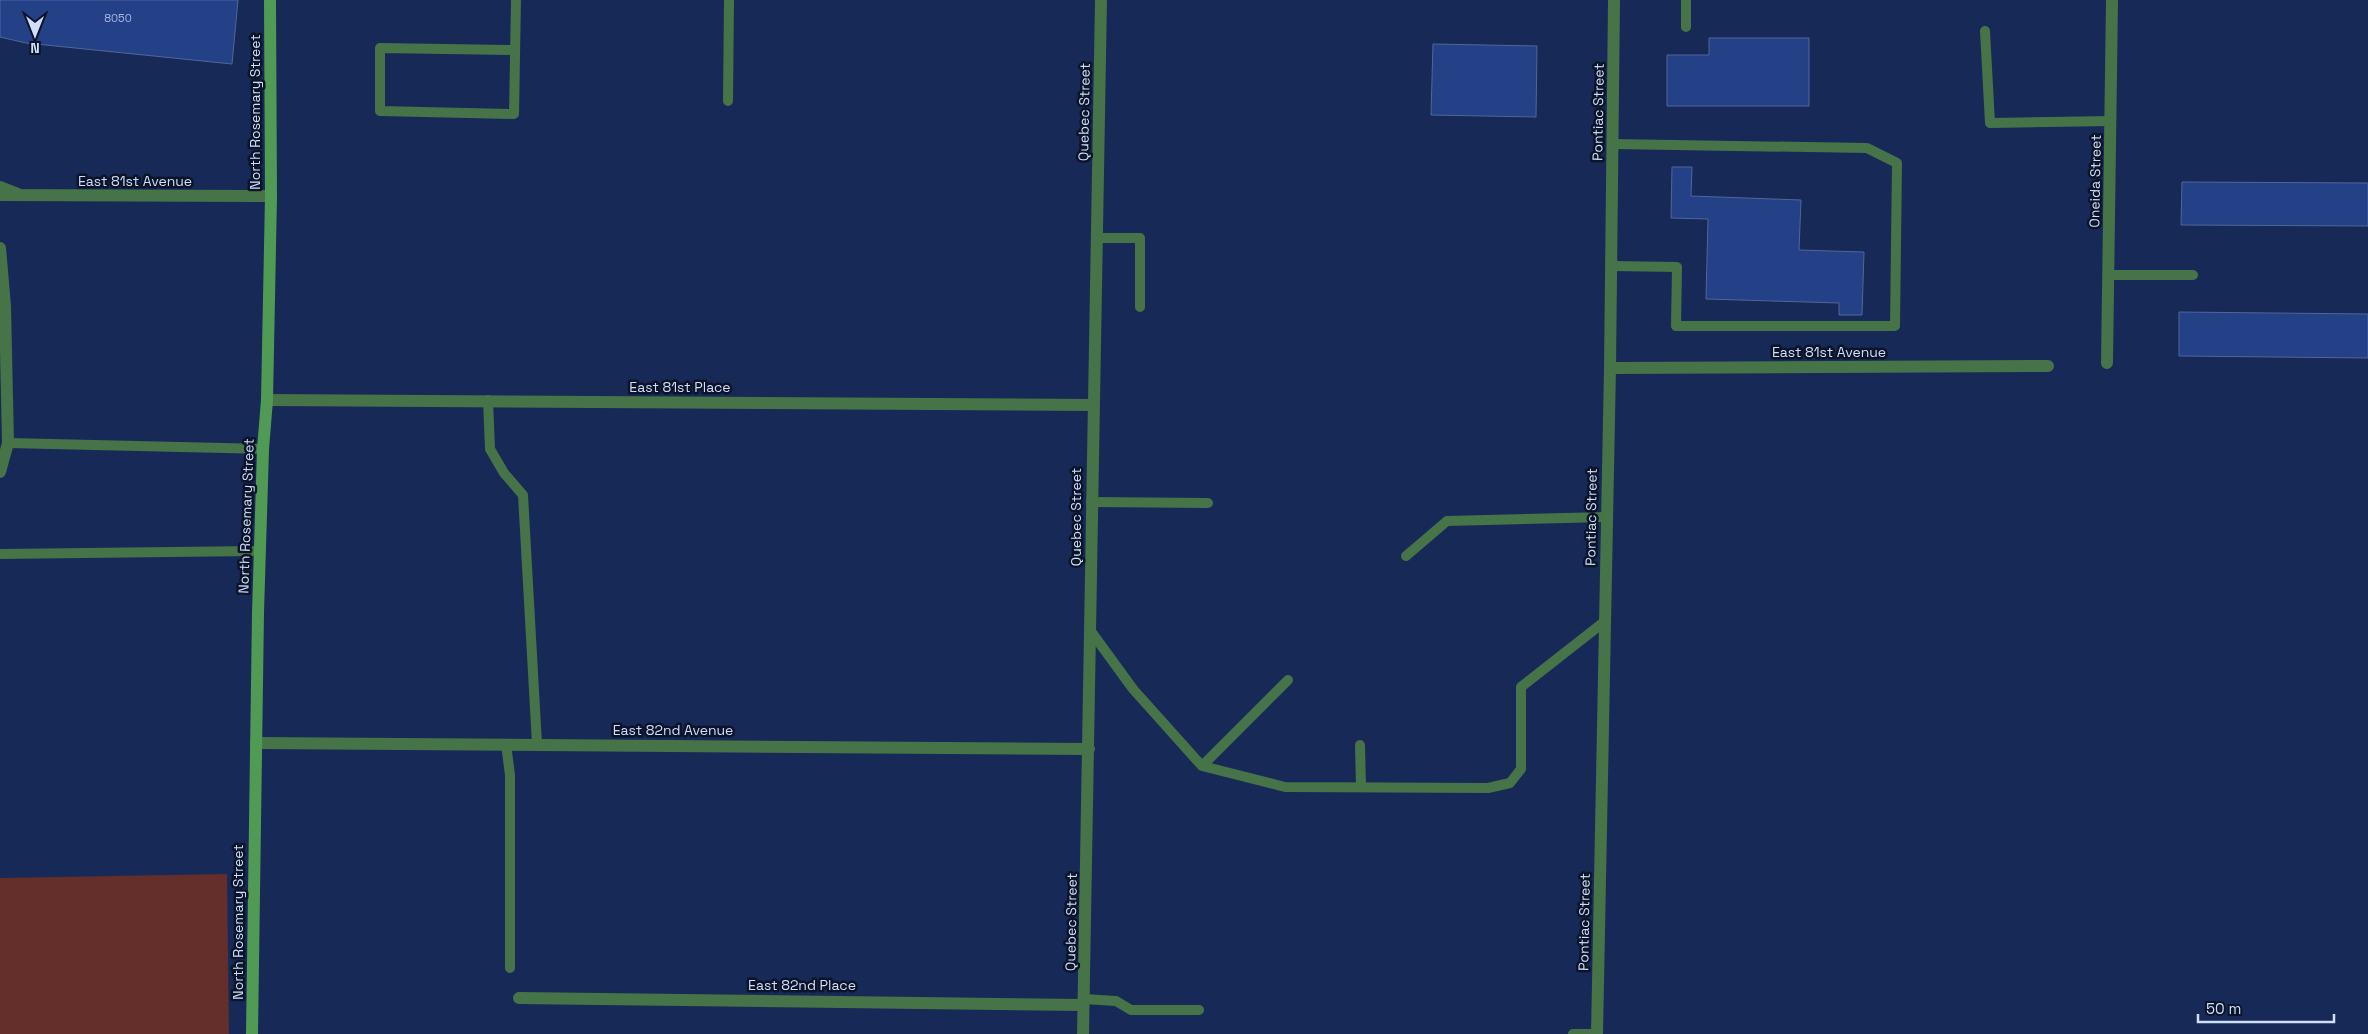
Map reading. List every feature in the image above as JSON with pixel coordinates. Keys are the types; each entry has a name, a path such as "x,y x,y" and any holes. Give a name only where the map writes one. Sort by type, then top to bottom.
{"main road":[{"name":"North Rosemary Street","path":"252,1034 259,551 267,400 271,196 270,0"}],"street":[{"name":"Quebec Street","path":"1083,1034 1100,0"},
{"name":"Pontiac Street","path":"1597,1034 1612,266 1614,0"},
{"name":"Oneida Street","path":"2107,363 2112,0"},
{"name":"East 81st Avenue","path":"0,195 271,196"},
{"path":"0,248 8,443 0,472"},
{"name":"East 81st Avenue","path":"1610,368 2048,366"},
{"name":"East 81st Place","path":"267,400 1092,405"},
{"name":"East 82nd Avenue","path":"256,743 1089,749"},
{"name":"East 82nd Place","path":"519,998 1084,1002"}],"lane":[{"path":"515,50 380,48 380,111 514,114 516,0"},
{"path":"728,101 729,0"},
{"path":"1686,0 1686,27"},
{"path":"1985,31 1990,123 2111,121"},
{"path":"1612,266 1677,267 1676,326 1895,326 1898,163 1867,148 1613,144"},
{"path":"0,186 24,195"},
{"path":"1097,238 1140,238 1140,307"},
{"path":"2109,275 2193,275"},
{"path":"488,400 490,449 504,473 523,495 536,744"},
{"path":"8,443 263,449"},
{"path":"1091,502 1208,503"},
{"path":"1406,556 1447,521 1606,517"},
{"path":"0,554 259,551"},
{"path":"1090,630 1133,688 1202,766 1285,787 1488,788 1510,783 1521,769 1521,687 1604,622"},
{"path":"1202,766 1288,680"},
{"path":"506,744 510,775 510,968"},
{"path":"1360,745 1361,787"},
{"path":"1084,1002 1116,1001 1131,1010 1199,1010"},
{"path":"1573,1034 1597,1034"}],"shaded area":[{"path":"227,874 229,1034 0,1034 0,878"}],"building":[{"path":"0,0 238,0 232,64 26,43 0,37"},
{"path":"1709,38 1809,38 1809,106 1667,106 1667,55 1709,55"},
{"path":"1433,44 1537,46 1536,117 1431,115"},
{"path":"1672,167 1692,167 1691,196 1801,200 1799,250 1864,252 1862,315 1839,315 1839,303 1706,299 1708,219 1671,218"},
{"path":"2182,182 2368,183 2368,226 2181,225"},
{"path":"2179,312 2368,314 2368,358 2179,356"}]}
